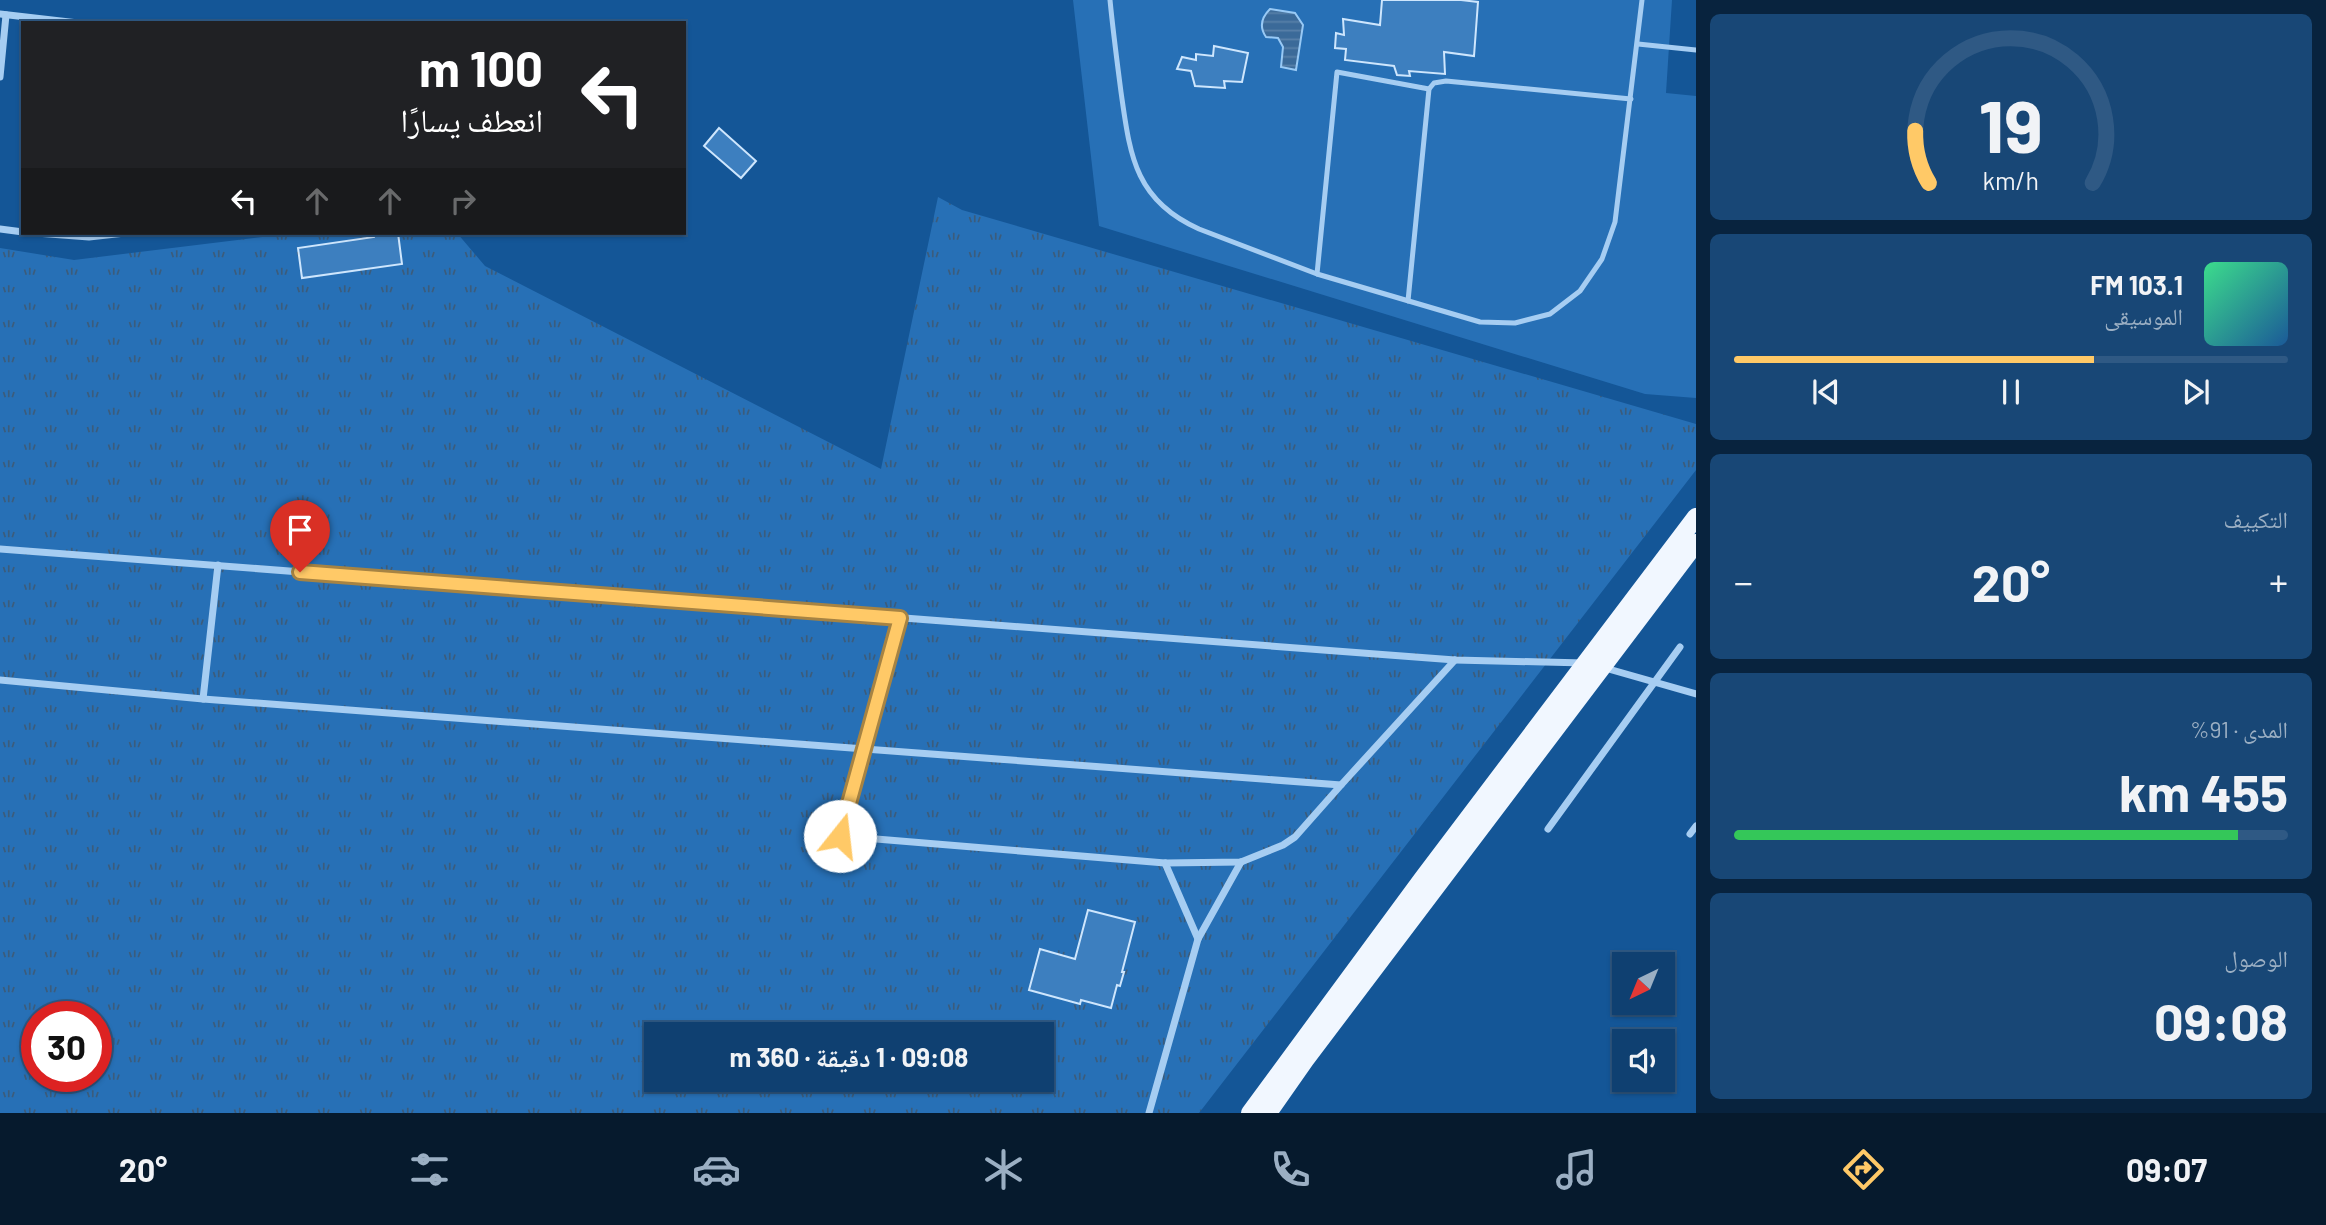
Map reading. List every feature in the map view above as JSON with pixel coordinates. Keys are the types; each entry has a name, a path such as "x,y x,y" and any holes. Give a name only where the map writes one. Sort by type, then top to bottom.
{"main road":[{"path":"1268,1113 1593,665 1696,517"},
{"path":"1250,1113 1407,899 1593,665 1696,543"}],"street":[{"path":"0,77 3,14 61,21"},
{"path":"0,229 21,232"},
{"path":"62,235 101,235"},
{"path":"0,549 1455,660 1593,665 1696,694"},
{"path":"203,699 218,565"},
{"path":"900,618 840,836 1165,863 1241,862 1295,838 1455,660"},
{"path":"1548,830 1680,647"},
{"path":"0,680 203,699 1341,785"},
{"path":"1690,834 1696,826"},
{"path":"1149,1113 1198,939 1241,862"},
{"path":"1165,863 1198,939"}],"lane":[{"path":"1110,0 1129,146 1138,173 1153,197 1163,207 1186,223 1317,274 1480,322 1515,323 1550,314 1580,291 1602,259 1615,222 1643,0"},
{"path":"1638,44 1696,50"},
{"path":"1317,274 1337,72 1429,89"},
{"path":"1408,301 1429,89 1434,83 1446,81 1631,99"}],"green space":[{"path":"1073,0 1672,0 1666,93 1696,96 1696,398 1645,394 1099,226"},
{"path":"938,197 962,210 1696,424 1696,470 1199,1113 0,1113 0,248 74,260 279,235 459,235 485,266 881,469"}],"shaded area":[{"path":"1270,9 1295,13 1303,25 1296,70 1281,67 1283,47 1278,38 1266,37 1262,30 1262,23"}],"building":[{"path":"1382,0 1478,2 1474,56 1444,52 1445,74 1409,71 1410,76 1397,75 1394,66 1345,60 1346,49 1335,48 1336,33 1344,35 1343,19 1380,25"},
{"path":"1214,46 1248,53 1242,82 1224,81 1225,88 1195,86 1191,71 1177,69 1182,57 1196,60 1196,54 1213,56"},
{"path":"719,128 756,161 741,178 704,146"},
{"path":"398,235 402,264 302,278 298,248"},
{"path":"1088,910 1135,922 1124,972 1120,986 1117,985 1111,1008 1081,1000 1080,1004 1029,990 1040,949 1075,959"}],"route":[{"path":"300,572 900,618 840,836"}]}
